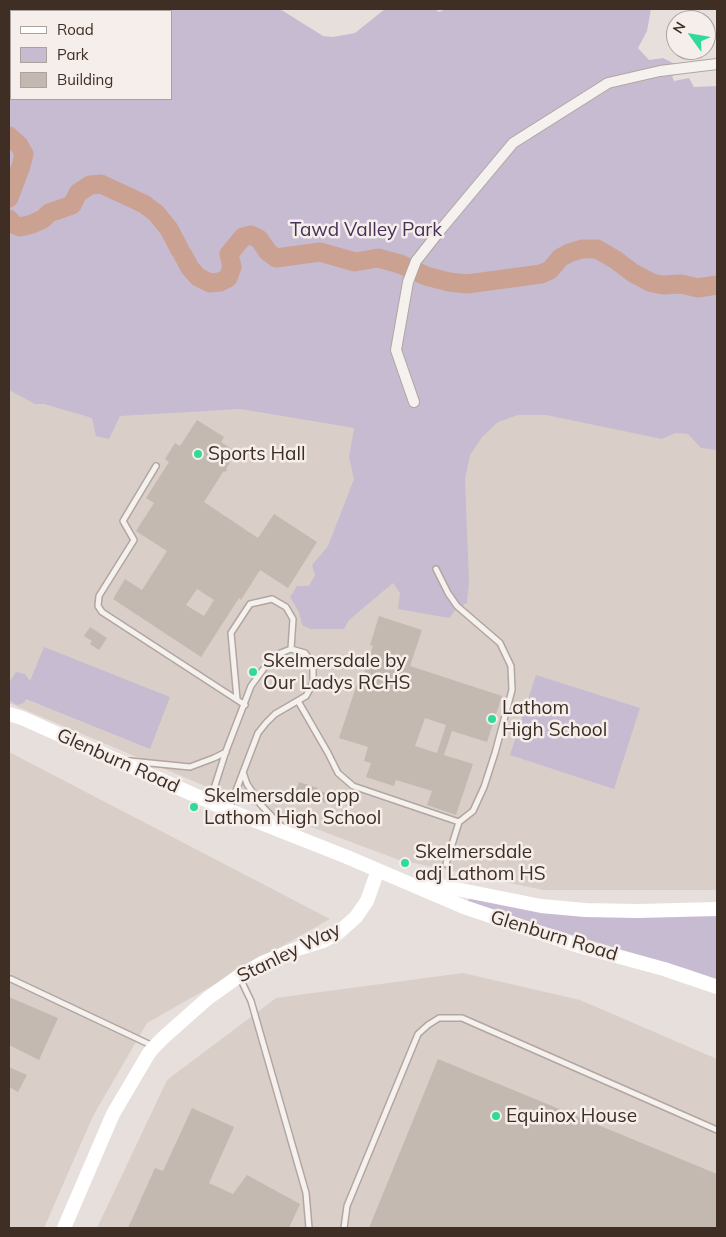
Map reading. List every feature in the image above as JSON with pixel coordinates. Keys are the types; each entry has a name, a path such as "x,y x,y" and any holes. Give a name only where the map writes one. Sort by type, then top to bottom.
{"street":[{"path":"414,402 396,350 408,282 416,261 513,143 608,83 660,71 717,64"},
{"name":"Glenburn Road","path":"9,714 22,718 228,810 378,870 464,907 579,946 664,969 717,987"},
{"name":"Stanley Way","path":"65,1227 113,1114 154,1047 208,998 239,976 262,963 322,941 338,933 356,917 367,901 378,870"},
{"name":"Glenburn Road","path":"394,877 541,906 629,911 717,909"}],"lane":[{"path":"156,466 123,521 134,540 99,596 98,606 102,612 245,705"},
{"path":"436,569 457,606 500,643 511,666 512,690 484,787 473,811 459,822 446,864"},
{"path":"237,699 231,632 250,604 272,599 286,607 293,620 291,649"},
{"path":"210,802 226,752 251,686 272,656 291,649 305,653 313,663 313,683 306,696 275,714 258,733 228,810"},
{"path":"298,701 338,773 353,786 459,822"},
{"path":"115,760 190,767 226,752"},
{"path":"243,772 247,784 261,805 292,836"},
{"path":"239,976 251,1001 306,1193 309,1228"},
{"path":"11,980 154,1047"},
{"path":"344,1228 346,1206 418,1034 439,1018 462,1018 717,1130"}],"shaded area":[{"name":"Lathom High School","path":"9,383 471,400 717,432 717,890 543,890 399,860 231,797 9,703"},
{"path":"9,752 330,919 147,1023 93,1116 44,1228 9,1228"},
{"path":"463,973 580,1000 717,1059 717,1228 97,1228 167,1080 276,998"}],"green space":[{"name":"Tawd Valley Park","path":"9,9 280,9 323,36 333,37 355,33 385,9 435,9 439,12 446,9 651,9 647,31 638,48 649,60 663,58 679,66 680,73 672,76 674,81 689,78 694,87 717,86 717,450 701,448 688,434 675,433 662,439 546,415 518,415 498,422 482,437 470,455 465,479 469,581 467,603 457,608 449,618 398,609 400,593 393,583 349,620 344,629 310,629 302,625 299,612 290,597 297,586 309,586 315,575 312,565 328,546 354,479 349,457 354,428 240,409 120,416 109,439 96,436 92,418 44,404 35,404 9,390"},
{"path":"44,647 170,697 150,749 26,699 24,703 17,705 9,700 9,683 16,672 25,674 30,681"},
{"path":"536,675 640,708 614,789 510,755"},
{"path":"469,899 717,914 717,979 535,924 468,901"}],"building":[{"path":"197,420 224,437 221,442 236,452 226,469 227,471 223,472 204,502 258,538 274,514 317,542 288,588 260,570 241,600 239,598 201,657 113,599 125,579 142,590 167,551 136,531 154,503 146,498 169,462 165,459 175,443 180,446","holes":["197,589 214,600 204,616 186,605"]},
{"path":"379,616 422,630 410,666 502,696 487,742 452,731 444,755 473,764 456,815 427,805 432,791 396,780 394,786 366,777 371,763 364,761 368,747 339,738 360,675 363,676 373,646 370,645","holes":["425,718 446,725 437,753 415,746"]},
{"path":"90,627 107,638 99,650 90,644 92,641 84,636"},
{"path":"299,782 329,794 326,803 295,794"},
{"path":"9,997 58,1018 39,1060 9,1045"},
{"name":"Equinox House","path":"438,1059 717,1174 717,1228 369,1228"},
{"path":"9,1067 27,1075 18,1092 9,1087"},
{"path":"192,1108 234,1127 209,1183 233,1194 247,1175 300,1204 289,1228 128,1228 155,1168 163,1171"}],"waterway":[{"path":"9,136 19,145 24,154 9,198"},
{"path":"9,219 13,224 20,227 32,224 43,219 49,213 72,205 78,193 90,185 101,184 144,204 156,213 169,229 180,250"},
{"path":"183,255 190,268 198,277 210,283 220,282 228,278 232,267 229,254 243,237 251,235 259,239 268,252 276,258 320,252 355,262 378,258 400,264 426,276 467,284 541,274 550,270 560,258 569,253 582,249 597,249 652,283 663,285 681,284 698,288 717,285"}],"place":[{"name":"Sports Hall","path":"198,454"},
{"name":"Skelmersdale by Our Ladys RCHS","path":"253,672"},
{"name":"Lathom High School","path":"492,719"},
{"name":"Skelmersdale opp Lathom High School","path":"194,807"},
{"name":"Skelmersdale adj Lathom HS","path":"405,863"},
{"name":"Equinox House","path":"496,1116"}]}
